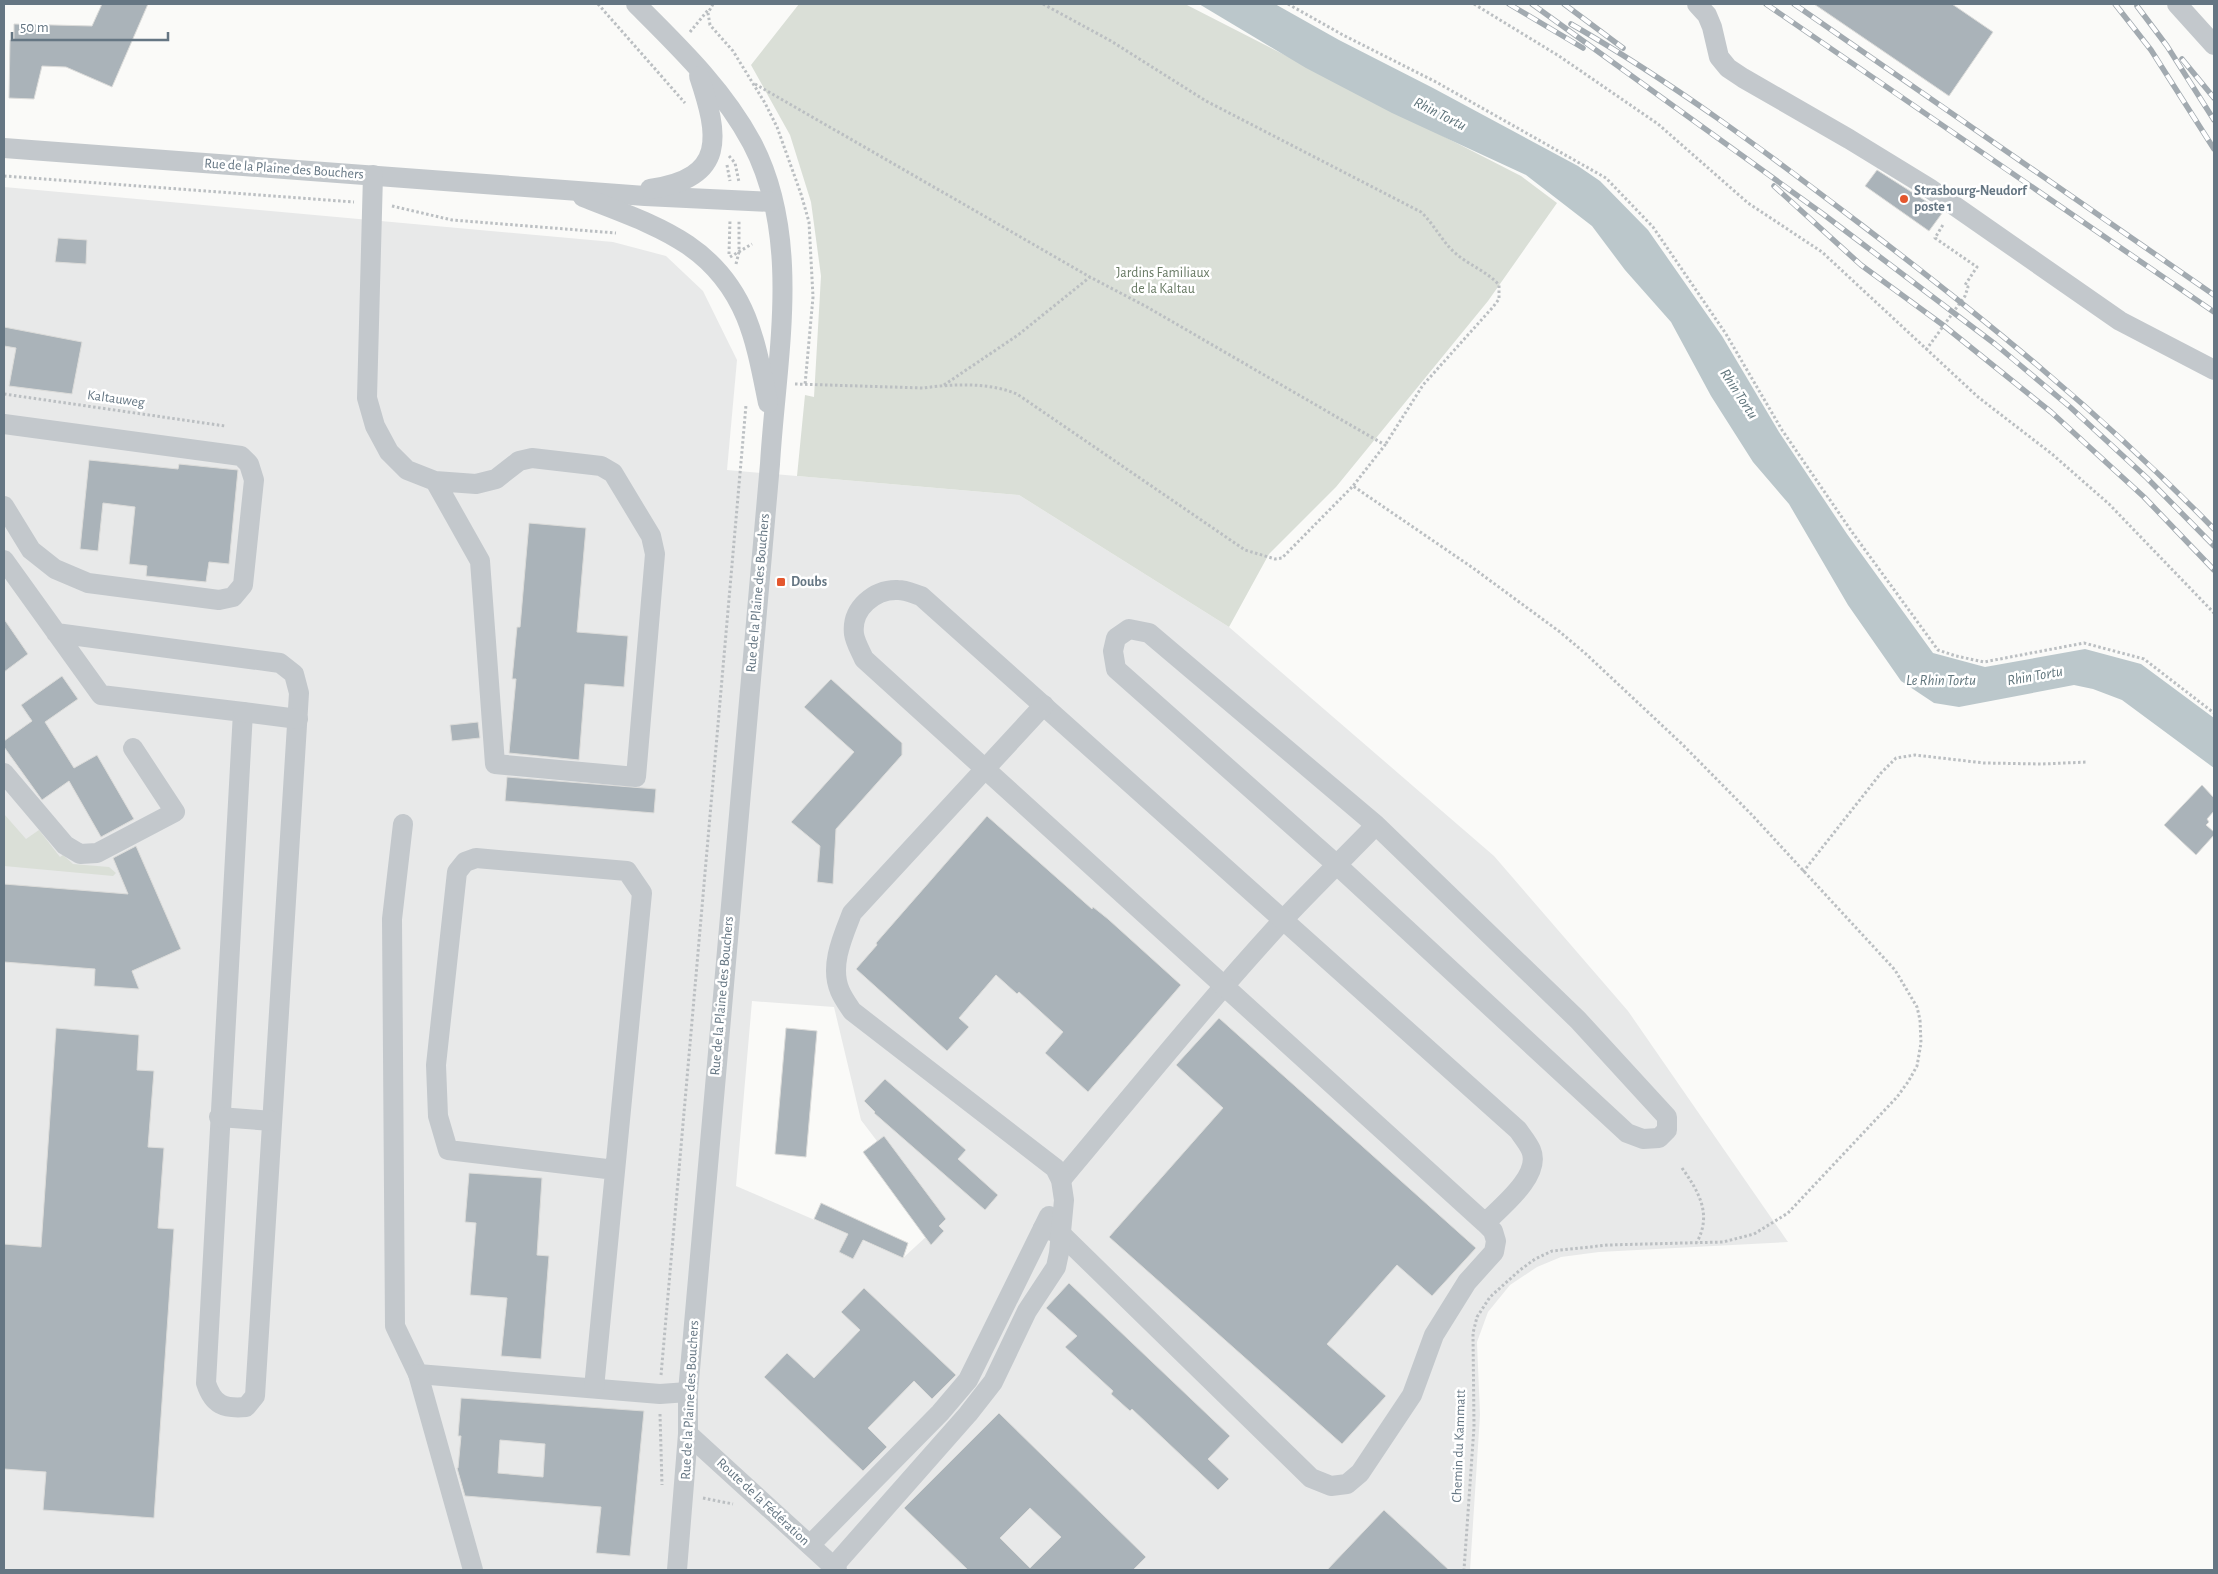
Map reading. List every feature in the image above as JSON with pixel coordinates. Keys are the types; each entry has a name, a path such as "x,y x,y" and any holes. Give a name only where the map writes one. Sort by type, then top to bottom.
{"street":[{"path":"636,4 695,63 728,104 752,144 772,202"},
{"path":"1697,4 1707,15 1712,27 1719,57 1728,68 1848,138 1928,188 2120,321 2214,370"},
{"path":"2177,4 2214,45"},
{"path":"565,190 648,189 674,184 694,174 710,156 714,136 709,104 695,63"},
{"name":"Rue de la Plaine des Bouchers","path":"4,148 565,190 772,202 778,230 782,282 780,333 688,1392 688,1434 678,1570"},
{"path":"373,176 367,398 375,426 389,452 407,470 435,481 476,484 496,479 519,461 532,458 601,466 613,473 651,536 655,554 636,777 495,764 480,561 435,481"},
{"name":"Rue de la Plaine des Bouchers","path":"565,190 672,235 706,258 719,271 730,286 747,319 773,422"},
{"path":"4,424 241,456 249,464 254,480 243,585 233,597 219,600 88,583 55,569 31,550 4,506"},
{"path":"4,560 101,695 298,719"},
{"path":"1052,1231 1311,1478 1331,1486 1347,1484 1360,1473 1412,1395 1434,1335 1467,1282 1494,1252 1496,1241 1493,1231 1485,1223 864,659 854,634 858,612 870,597 884,591 900,590 921,596 1518,1130 1532,1151 1532,1167 1527,1180 1485,1223"},
{"path":"1129,629 1148,633 1376,825 1578,1020 1667,1117 1667,1130 1660,1138 1644,1139 1627,1133 1337,865 1116,669 1113,651 1116,638 1129,629"},
{"path":"56,633 280,663 294,674 299,693 255,1396 246,1407 233,1408 219,1404 210,1396 206,1383 219,1117 243,712"},
{"path":"835,1569 968,1414 993,1382 1027,1311 1056,1267 1050,1213 1064,1200 1061,1180 1055,1168 852,1012 839,989 837,968 839,944 852,913 1044,705"},
{"path":"4,773 65,845 80,854 97,853 175,812 133,748"},
{"path":"403,824 392,919 395,1326 418,1374 473,1570"},
{"path":"1061,1180 1224,986 1284,920 1376,825"},
{"path":"594,1388 642,893 628,871 476,858 465,862 457,872 436,1065 438,1116 448,1150 615,1170"},
{"path":"219,1117 272,1121"},
{"path":"810,1545 940,1413 968,1380 1052,1231"},
{"path":"418,1374 660,1394 688,1392"},
{"name":"Route de la Fédération","path":"688,1434 835,1569"}],"path":[{"path":"598,4 687,105"},
{"path":"815,385 923,388 943,385 985,386 1004,389 1017,394 1245,550 1274,559 1282,558 1353,486 1385,445 1423,386 1499,299 1499,285 1494,278 1456,254 1445,244 1432,222 1421,212 1206,101 1111,41 1043,4"},
{"path":"1288,4 1343,35 1436,82 1606,178 1652,227 1726,334 1782,430 1852,532 1938,650 1984,662 2084,643 2144,659 2214,713"},
{"path":"1474,4 1559,56 1658,124 1748,203 1822,252 1978,397 2052,454 2109,504 2214,613"},
{"path":"755,84 1385,445"},
{"path":"722,162 728,166 730,178"},
{"path":"4,176 372,203 404,208 452,220 618,234"},
{"path":"1926,350 1965,296 1968,287 1965,285 1977,267 1934,238 1955,206"},
{"path":"729,257 752,244"},
{"path":"943,385 1018,335 1090,277"},
{"name":"Kaltauweg","path":"4,394 225,426"},
{"path":"662,1490 660,1394 746,402"},
{"name":"Chemin du Kammatt","path":"1353,486 1473,568 1586,654 1682,745 1752,815 1895,970 1917,1007 1920,1020 1921,1044 1916,1066 1908,1082 1897,1098 1788,1214 1754,1234 1723,1242 1608,1245 1552,1252 1535,1259 1490,1297 1478,1317 1473,1333 1474,1427 1464,1570"},
{"path":"1803,872 1881,773 1896,758 1915,755 1984,763 2042,764 2088,762"},
{"path":"1682,1168 1696,1189 1704,1214 1703,1230 1697,1242"}],"shaded area":[{"path":"4,187 613,242 666,256 703,291 737,360 727,470 1019,495 1229,627 1494,856 1628,1011 1788,1242 1599,1252 1561,1257 1537,1267 1510,1285 1488,1312 1477,1342 1480,1415 1470,1570 4,1570","holes":["752,1001 834,1007 861,1120 940,1224 903,1258 736,1186"]}],"green space":[{"name":"Jardins Familiaux de la Kaltau","path":"799,4 1185,4 1521,176 1557,203 1488,301 1336,487 1269,554 1229,627 1019,495 797,476 805,395 814,397 821,276 811,202 790,135 751,65"},
{"path":"4,814 26,839 39,830 60,857 63,855 73,864 109,867 116,873 113,876 4,866"}],"water":[{"name":"Le Rhin Tortu","path":"1199,4 1275,4 1339,40 1578,166 1600,181 1648,230 1722,336 1779,432 1847,534 1933,653 1985,667 2085,649 2141,664 2214,718 2214,768 2122,700 2093,689 2074,685 1959,707 1934,703 1901,681 1848,605 1789,504 1753,462 1711,396 1671,322 1625,270 1592,226 1526,175 1392,113 1306,68"}],"building":[{"path":"102,4 148,4 112,87 66,67 42,66 34,99 9,98 10,40 14,40 14,24 92,26"},
{"path":"1814,4 1952,4 1993,32 1949,96"},
{"name":"Strasbourg-Neudorf poste 1","path":"1877,170 1943,212 1929,231 1865,186"},
{"path":"58,238 87,240 86,264 55,262"},
{"path":"4,327 82,342 72,394 9,386 16,348 4,346"},
{"path":"89,460 178,469 179,464 238,470 229,564 209,562 206,582 146,576 147,566 129,564 135,507 103,503 98,551 80,549"},
{"path":"529,523 586,528 577,632 628,636 624,687 585,684 579,760 509,753 516,679 512,679 517,627 520,627"},
{"path":"4,619 28,654 4,672"},
{"path":"62,676 78,699 45,722 74,768 97,755 134,819 101,837 69,781 42,800 4,747 4,741 32,721 21,705"},
{"path":"831,679 902,743 902,755 836,829 833,884 817,882 820,846 791,822 854,752 804,707"},
{"path":"478,722 480,738 452,741 450,725"},
{"path":"507,777 656,789 654,813 505,801"},
{"path":"2202,785 2214,798 2214,811 2207,819 2209,822 2206,825 2214,832 2214,835 2196,855 2164,825"},
{"path":"987,816 1092,909 1093,907 1108,919 1181,985 1088,1092 1045,1053 1063,1032 1019,992 1017,994 996,975 959,1018 969,1027 947,1051 856,969 877,945 876,943"},
{"path":"136,846 181,949 132,971 139,989 94,986 95,969 4,962 4,884 128,894 113,858"},
{"path":"1219,1018 1476,1248 1432,1296 1397,1265 1327,1344 1386,1396 1342,1444 1109,1237 1223,1108 1176,1065"},
{"path":"56,1028 139,1035 137,1070 154,1071 148,1147 164,1148 158,1228 174,1229 154,1518 43,1510 46,1472 4,1469 4,1244 41,1247"},
{"path":"786,1028 817,1031 806,1157 775,1154"},
{"path":"885,1079 966,1150 958,1159 998,1195 985,1210 874,1113 864,1101"},
{"path":"884,1136 946,1219 939,1226 944,1231 931,1245 863,1152"},
{"path":"469,1173 542,1178 537,1255 549,1256 541,1359 501,1356 507,1298 470,1295 476,1223 465,1222"},
{"path":"821,1203 908,1243 903,1258 863,1240 853,1259 839,1252 848,1234 814,1219"},
{"path":"1069,1283 1230,1436 1208,1459 1229,1479 1218,1490 1132,1409 1130,1411 1111,1394 1113,1391 1065,1347 1077,1336 1046,1308"},
{"path":"864,1288 956,1375 932,1399 914,1381 868,1428 887,1447 863,1471 764,1377 787,1353 814,1378 860,1330 841,1312"},
{"path":"461,1398 644,1411 630,1556 596,1553 601,1507 465,1496 457,1468 461,1436 458,1436","holes":["500,1440 545,1444 543,1477 498,1473"]},
{"path":"999,1413 1146,1557 1133,1570 968,1570 904,1508","holes":["1030,1508 1061,1537 1030,1568 1000,1538"]},
{"path":"1384,1510 1449,1570 1327,1570"}],"railway":[{"path":"1509,4 1583,48"},
{"path":"1532,4 1823,214 1995,344 2070,407 2147,478 2214,546"},
{"path":"1564,4 1623,48"},
{"path":"1766,4 2214,312"},
{"path":"1794,4 2214,295"},
{"path":"2115,4 2151,50 2214,149"},
{"path":"2137,6 2167,46 2214,120"},
{"path":"1571,24 1609,46 1718,119 1789,170 1952,295 2086,407 2214,529"},
{"path":"2182,59 2214,98"},
{"path":"1774,186 1861,265 1943,325 2051,412 2144,497 2214,570"}],"place":[{"name":"Strasbourg-Neudorf poste 1","path":"1904,199"},
{"name":"Doubs","path":"781,582"}],"water label":[{"name":"Rhin Tortu","path":"1440,114"},
{"name":"Rhin Tortu","path":"1739,394"},
{"name":"Rhin Tortu","path":"2035,676"}]}
